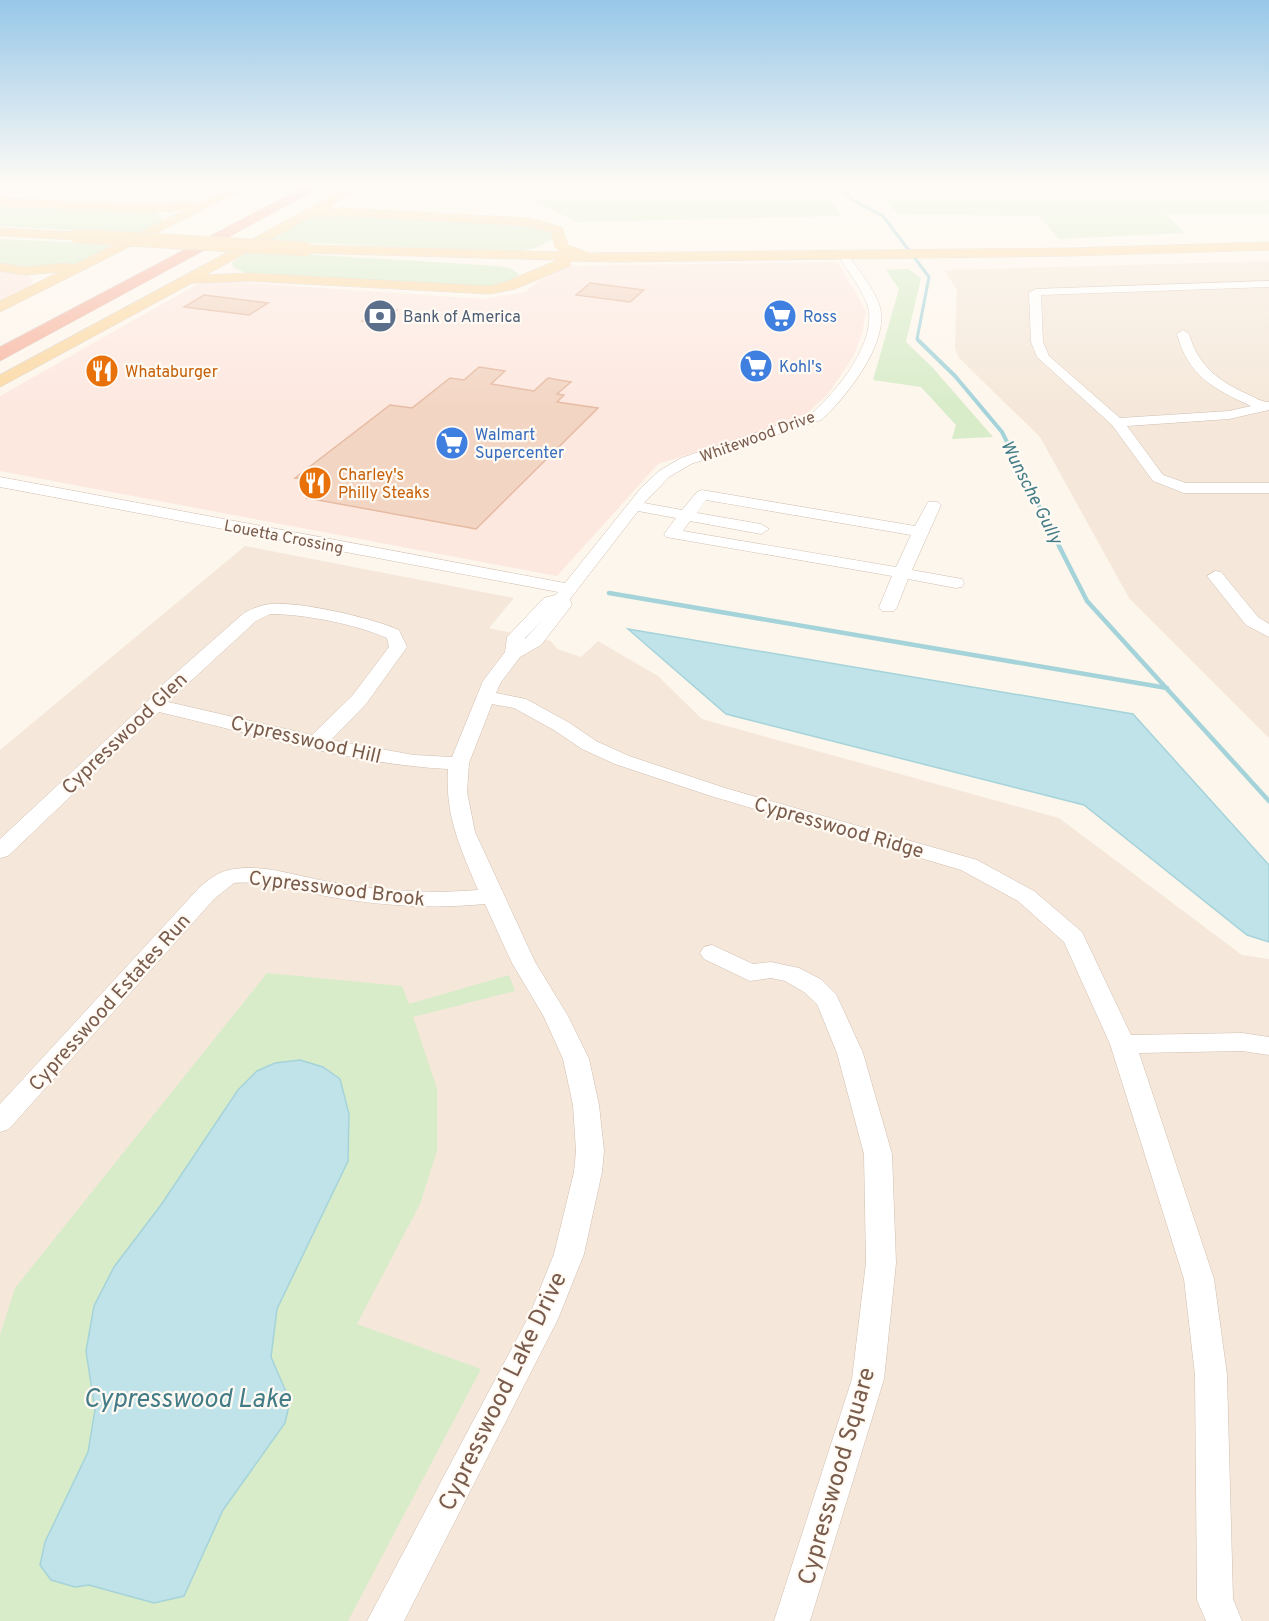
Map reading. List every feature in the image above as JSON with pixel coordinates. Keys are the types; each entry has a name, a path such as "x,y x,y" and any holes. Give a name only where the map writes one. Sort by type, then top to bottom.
{"highway":[{"path":"0,355 182,258"}],"main road":[{"path":"0,308 99,258"},
{"path":"0,382 228,258"},
{"path":"230,258 227,262 228,267 234,272 249,277"},
{"path":"466,258 681,258"},
{"path":"489,258 650,263 835,258"},
{"path":"489,258 520,268 528,278"},
{"path":"650,263 667,258"},
{"path":"25,271 64,267 94,260"},
{"path":"180,284 214,277 249,277 476,290 505,288 545,268 567,262"},
{"path":"0,267 25,271 38,276 39,282 33,291"}],"street":[{"name":"Whitewood Drive","path":"565,594 635,506 664,474 686,461 816,417 833,402 869,348 875,319 873,304 845,258"},
{"path":"1269,284 1037,292 1037,342 1043,357 1117,422 1164,489 1269,488"},
{"path":"1183,334 1187,354 1200,370 1221,385 1267,406"},
{"path":"1117,422 1229,415 1267,406"},
{"name":"Louetta Crossing","path":"0,482 565,594"},
{"path":"763,526 672,534 702,495 763,526 902,573 956,583"},
{"path":"888,607 933,505"},
{"path":"635,506 763,526 921,532"},
{"path":"1215,576 1252,621 1269,632"},
{"name":"Cypresswood Lake Drive","path":"385,1621 543,1319 569,1254 588,1172 590,1151 586,1105 576,1059 556,1016 524,963 492,896 464,832 457,792 459,763 492,681 514,653 535,641 538,626 563,605 565,594"},
{"name":"Cypresswood Glen","path":"0,851 155,705 167,691 250,617 272,609 289,610 377,628 392,634 397,640 398,647 359,700 316,742"},
{"name":"Cypresswood Ridge","path":"485,697 519,703 561,726 589,745 622,760 718,792 969,865 1026,896 1074,938 1123,1044 1199,1279 1211,1375 1215,1600 1224,1621"},
{"name":"Cypresswood Hill","path":"155,705 316,742 414,761 459,763"},
{"name":"Cypresswood Brook","path":"219,882 232,876 260,878 377,897 455,900 492,896"},
{"name":"Cypresswood Estates Run","path":"0,1122 219,882"},
{"name":"Cypresswood Square","path":"711,953 750,973 771,970 791,974 813,986 827,1000 850,1053 878,1154 881,1263 868,1379 792,1621"},
{"path":"1123,1044 1242,1042 1269,1046"}],"shaded area":[{"path":"1269,261 1269,738 1129,598 1040,437 959,358 955,348 957,290 944,270"},
{"path":"838,262 866,311 862,333 853,357 828,394 806,414 783,424 658,464 557,576 0,471 0,396 205,280 484,299 525,292 558,266"},
{"path":"0,270 30,276 33,281 28,288 0,303"},
{"name":"Cypresswood Lake","path":"245,546 514,598 489,628 551,641 557,649 581,657 598,641 658,676 702,719 1059,818 1242,955 1269,959 1269,1621 0,1621 0,750"}],"green space":[{"path":"0,258 92,258 70,265 44,267 0,263"},
{"path":"240,258 360,258 498,266 510,268 519,274 517,279 492,287 245,273 233,267 232,263"},
{"path":"908,269 921,278 906,342 932,367 993,437 952,439 956,425 921,387 873,380 899,289 886,270"},
{"path":"267,973 402,986 409,1004 509,975 515,991 413,1017 437,1088 437,1151 420,1204 357,1324 481,1369 348,1621 0,1621 0,1335 15,1288"}],"water":[{"path":"628,629 1133,714 1269,865 1269,942 1247,935 1084,805 726,714"},
{"name":"Cypresswood Lake","path":"300,1060 323,1067 340,1079 349,1114 348,1161 277,1309 271,1357 290,1401 285,1423 223,1510 184,1596 154,1603 89,1585 75,1587 51,1580 40,1565 45,1542 88,1452 95,1410 86,1351 94,1306 114,1267 161,1205 238,1090 257,1071 275,1063"}],"building":[{"path":"590,283 644,290 630,302 576,295"},
{"path":"204,295 268,303 249,315 184,307"},
{"name":"Bank of America","path":"373,309 397,310 387,323 362,321"},
{"name":"Walmart Supercenter","path":"479,367 505,371 491,384 534,391 548,378 571,382 557,394 564,395 557,402 598,408 476,529 307,498 325,483 295,478 390,405 412,408 450,378 464,380"}],"waterway":[{"name":"Wunsche Gully","path":"914,258 929,277 918,340"},
{"name":"Wunsche Gully","path":"918,340 955,376 1002,432 1059,546"},
{"name":"Wunsche Gully","path":"1059,546 1087,601 1166,688"},
{"path":"609,593 1166,688"},
{"name":"Wunsche Gully","path":"1166,688 1269,801"}],"place":[{"name":"Bank of America","path":"380,316"},
{"name":"Ross","path":"780,316"},
{"name":"Kohl's","path":"756,366"},
{"name":"Whataburger","path":"102,371"},
{"name":"Walmart Supercenter","path":"452,443"},
{"name":"Charley's Philly Steaks","path":"315,483"}]}
